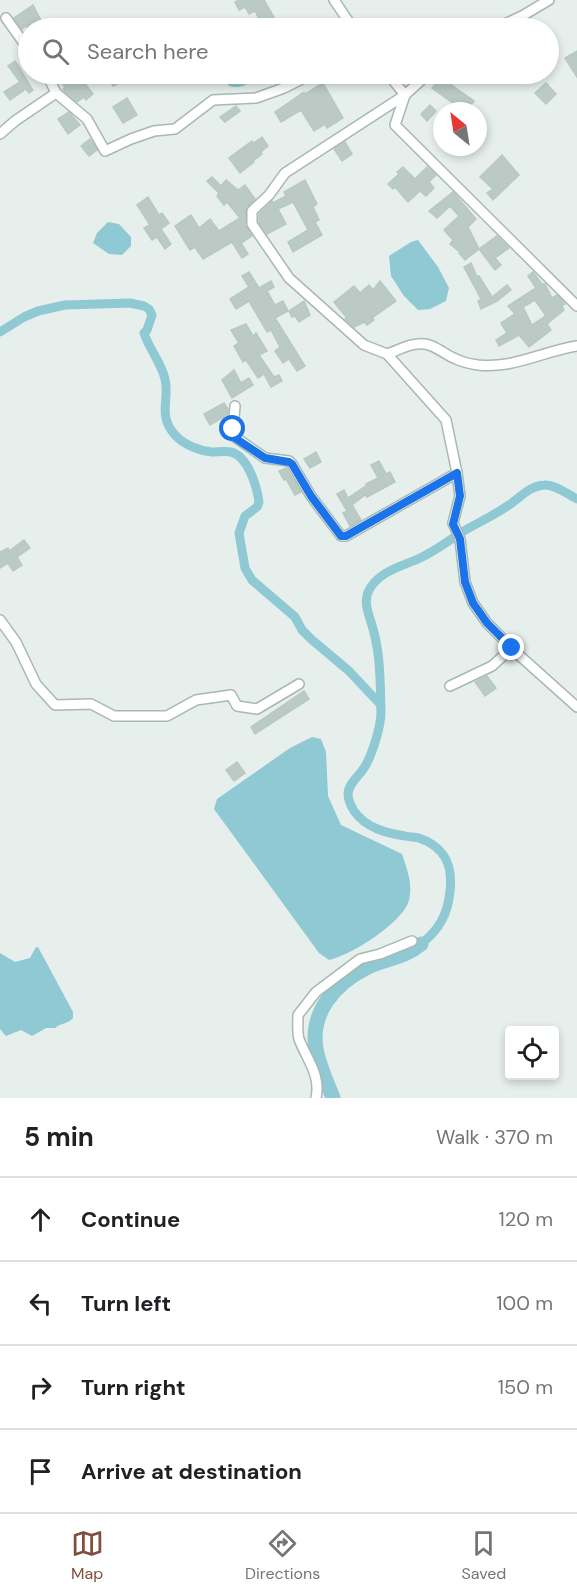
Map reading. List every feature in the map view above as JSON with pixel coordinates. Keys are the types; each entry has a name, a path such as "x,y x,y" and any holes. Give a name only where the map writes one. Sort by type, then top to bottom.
{"street":[{"path":"334,0 346,18"},
{"path":"515,18 549,0"},
{"path":"6,18 18,35"},
{"path":"52,84 56,93 87,119 105,151 146,134 175,129 213,100 256,98 292,84"},
{"path":"396,84 405,95"},
{"path":"417,84 405,95 285,173 269,195 252,211 252,224 289,278 364,345 387,354 446,420 460,496 453,524 460,539 465,582 473,603 487,623 577,707"},
{"path":"0,134 56,93"},
{"path":"405,95 395,125 577,306"},
{"path":"387,354 418,344 436,347 456,359 478,365 488,365 532,359 563,348 577,346"},
{"path":"235,406 233,429 235,438 265,458 292,464 316,504 341,536 346,536 457,473"},
{"path":"0,620 16,642 36,684 55,705 91,704 114,716 167,716 196,700 231,695 237,706 257,710 299,684"},
{"path":"450,686 492,666 512,648"},
{"path":"316,1098 319,1086 311,1061 298,1037 298,1015 316,992 360,959 380,954 412,941"}],"water":[{"path":"228,84 246,84 238,87"},
{"path":"108,222 119,224 131,237 131,246 122,255 109,254 93,243 97,233"},
{"path":"418,240 438,267 449,288 446,301 430,309 418,310 404,296 391,276 389,256"},
{"path":"312,737 321,739 326,752 328,796 341,825 402,854 410,882 409,900 405,909 387,928 350,952 329,960 319,953 214,809 217,799 290,748"},
{"path":"36,947 73,1012 73,1018 55,1028 46,1028 32,1036 21,1030 6,1036 0,1029 0,953 15,962 30,958"}],"building":[{"path":"264,0 274,18 259,18 255,11 249,14 245,7 239,10 235,2"},
{"path":"33,5 40,18 18,18 18,24 14,18"},
{"path":"577,51 577,77 565,58"},
{"path":"15,61 18,66 18,79 8,66"},
{"path":"18,83 29,84 33,90 29,93 26,89 10,100 4,92"},
{"path":"63,84 85,84 93,94 86,100 84,97 77,102 65,92 63,89 65,87"},
{"path":"324,84 343,118 327,128 325,124 314,131 301,110 281,122 275,112 304,92 305,94"},
{"path":"435,84 450,84 474,101 451,102 432,88"},
{"path":"547,84 556,94 546,104 535,93"},
{"path":"127,98 137,115 123,123 113,107"},
{"path":"430,105 433,108 433,114 427,121 421,114"},
{"path":"236,106 240,111 225,122 220,117"},
{"path":"69,112 80,125 68,134 58,119"},
{"path":"262,137 268,146 240,173 229,158 252,141 254,143"},
{"path":"90,139 97,150 89,156 81,146"},
{"path":"345,142 352,154 342,161 334,149"},
{"path":"502,155 519,175 493,200 487,193 493,189 480,177"},
{"path":"403,167 415,179 427,167 436,175 429,182 434,188 426,196 420,191 408,202 395,187 393,189 388,184"},
{"path":"212,177 221,186 226,180 238,190 245,185 255,199 246,209 245,225 252,236 241,243 248,254 242,258 232,242 203,259 195,247 190,250 175,226 191,215 199,228 210,219 219,231 240,218 227,202 224,205 217,196 219,193 207,181"},
{"path":"305,180 317,204 313,207 319,220 315,222 322,235 293,252 288,242 308,230 293,202 278,209 286,224 267,234 259,222 259,214 272,201 273,203 286,196 284,192"},
{"path":"453,192 476,219 468,227 479,249 465,260 460,252 450,244 453,240 444,230 459,216 450,206 437,218 429,211"},
{"path":"148,197 159,215 162,213 169,223 161,229 171,244 165,249 157,237 152,240 144,228 150,225 137,205"},
{"path":"497,236 509,248 495,258 501,265 495,270 479,249"},
{"path":"471,263 477,277 479,276 492,297 507,285 511,290 497,301 481,309 478,301 481,299 464,267"},
{"path":"249,272 259,288 271,281 274,287 267,291 275,305 283,301 288,311 275,318 305,366 297,371 289,359 283,363 275,351 280,347 271,330 267,332 249,301 236,309 230,299 249,287 242,276"},
{"path":"533,272 542,284 545,284 552,298 557,295 565,304 554,310 562,306 564,310 547,324 551,330 529,347 519,335 499,346 496,340 507,333 501,323 515,314 508,306 536,288 528,276","holes":["535,300 546,316 532,325 523,307"]},
{"path":"380,281 396,301 372,318 374,320 367,325 364,322 354,327 345,319 347,318 334,302 354,286 360,293 369,285 373,290"},
{"path":"304,301 310,315 299,322 295,316 292,317 289,311"},
{"path":"246,324 253,336 256,333 267,351 259,355 274,377 279,375 282,381 271,387 264,374 258,378 246,360 243,362 234,346 239,343 231,330"},
{"path":"234,370 241,383 249,378 253,385 232,398 222,380"},
{"path":"224,403 228,409 227,415 210,425 204,414"},
{"path":"316,452 321,462 310,468 304,459"},
{"path":"379,461 386,474 390,472 395,482 367,497 365,495 352,505 361,520 350,526 343,513 347,511 337,494 344,490 348,498 378,478 371,465"},
{"path":"286,468 301,492 295,495 279,471"},
{"path":"24,540 30,548 17,557 22,565 13,571 8,563 0,568 0,552 8,548 9,551"},
{"path":"487,676 496,688 485,696 475,682"},
{"path":"304,691 309,699 255,734 251,727"},
{"path":"237,762 245,773 234,781 226,770"}],"waterway":[{"path":"0,332 38,311 65,305 130,303 149,309 152,315 144,333 165,379 165,414 170,428 179,439 192,447 212,452 231,452 237,455 247,466 254,481 259,502 257,507 245,516 239,533 245,568 252,580 295,617 302,630 349,671 380,704"},
{"path":"421,944 438,927 447,907 451,882 445,858 435,846 419,838 398,835 370,826 354,811 348,796 348,790 370,756 381,718 378,656 367,607 368,592 384,574 431,552 504,509 534,487 552,486 577,499"},
{"path":"333,1098 319,1062 315,1036 317,1023 327,1001 344,982 354,975 373,965 401,956 421,944"}],"route":[{"path":"233,429 235,438 265,458 292,464 311,496 341,536 346,536 457,473 460,496 453,524 460,539 465,582 473,603 487,623 512,648"}]}
